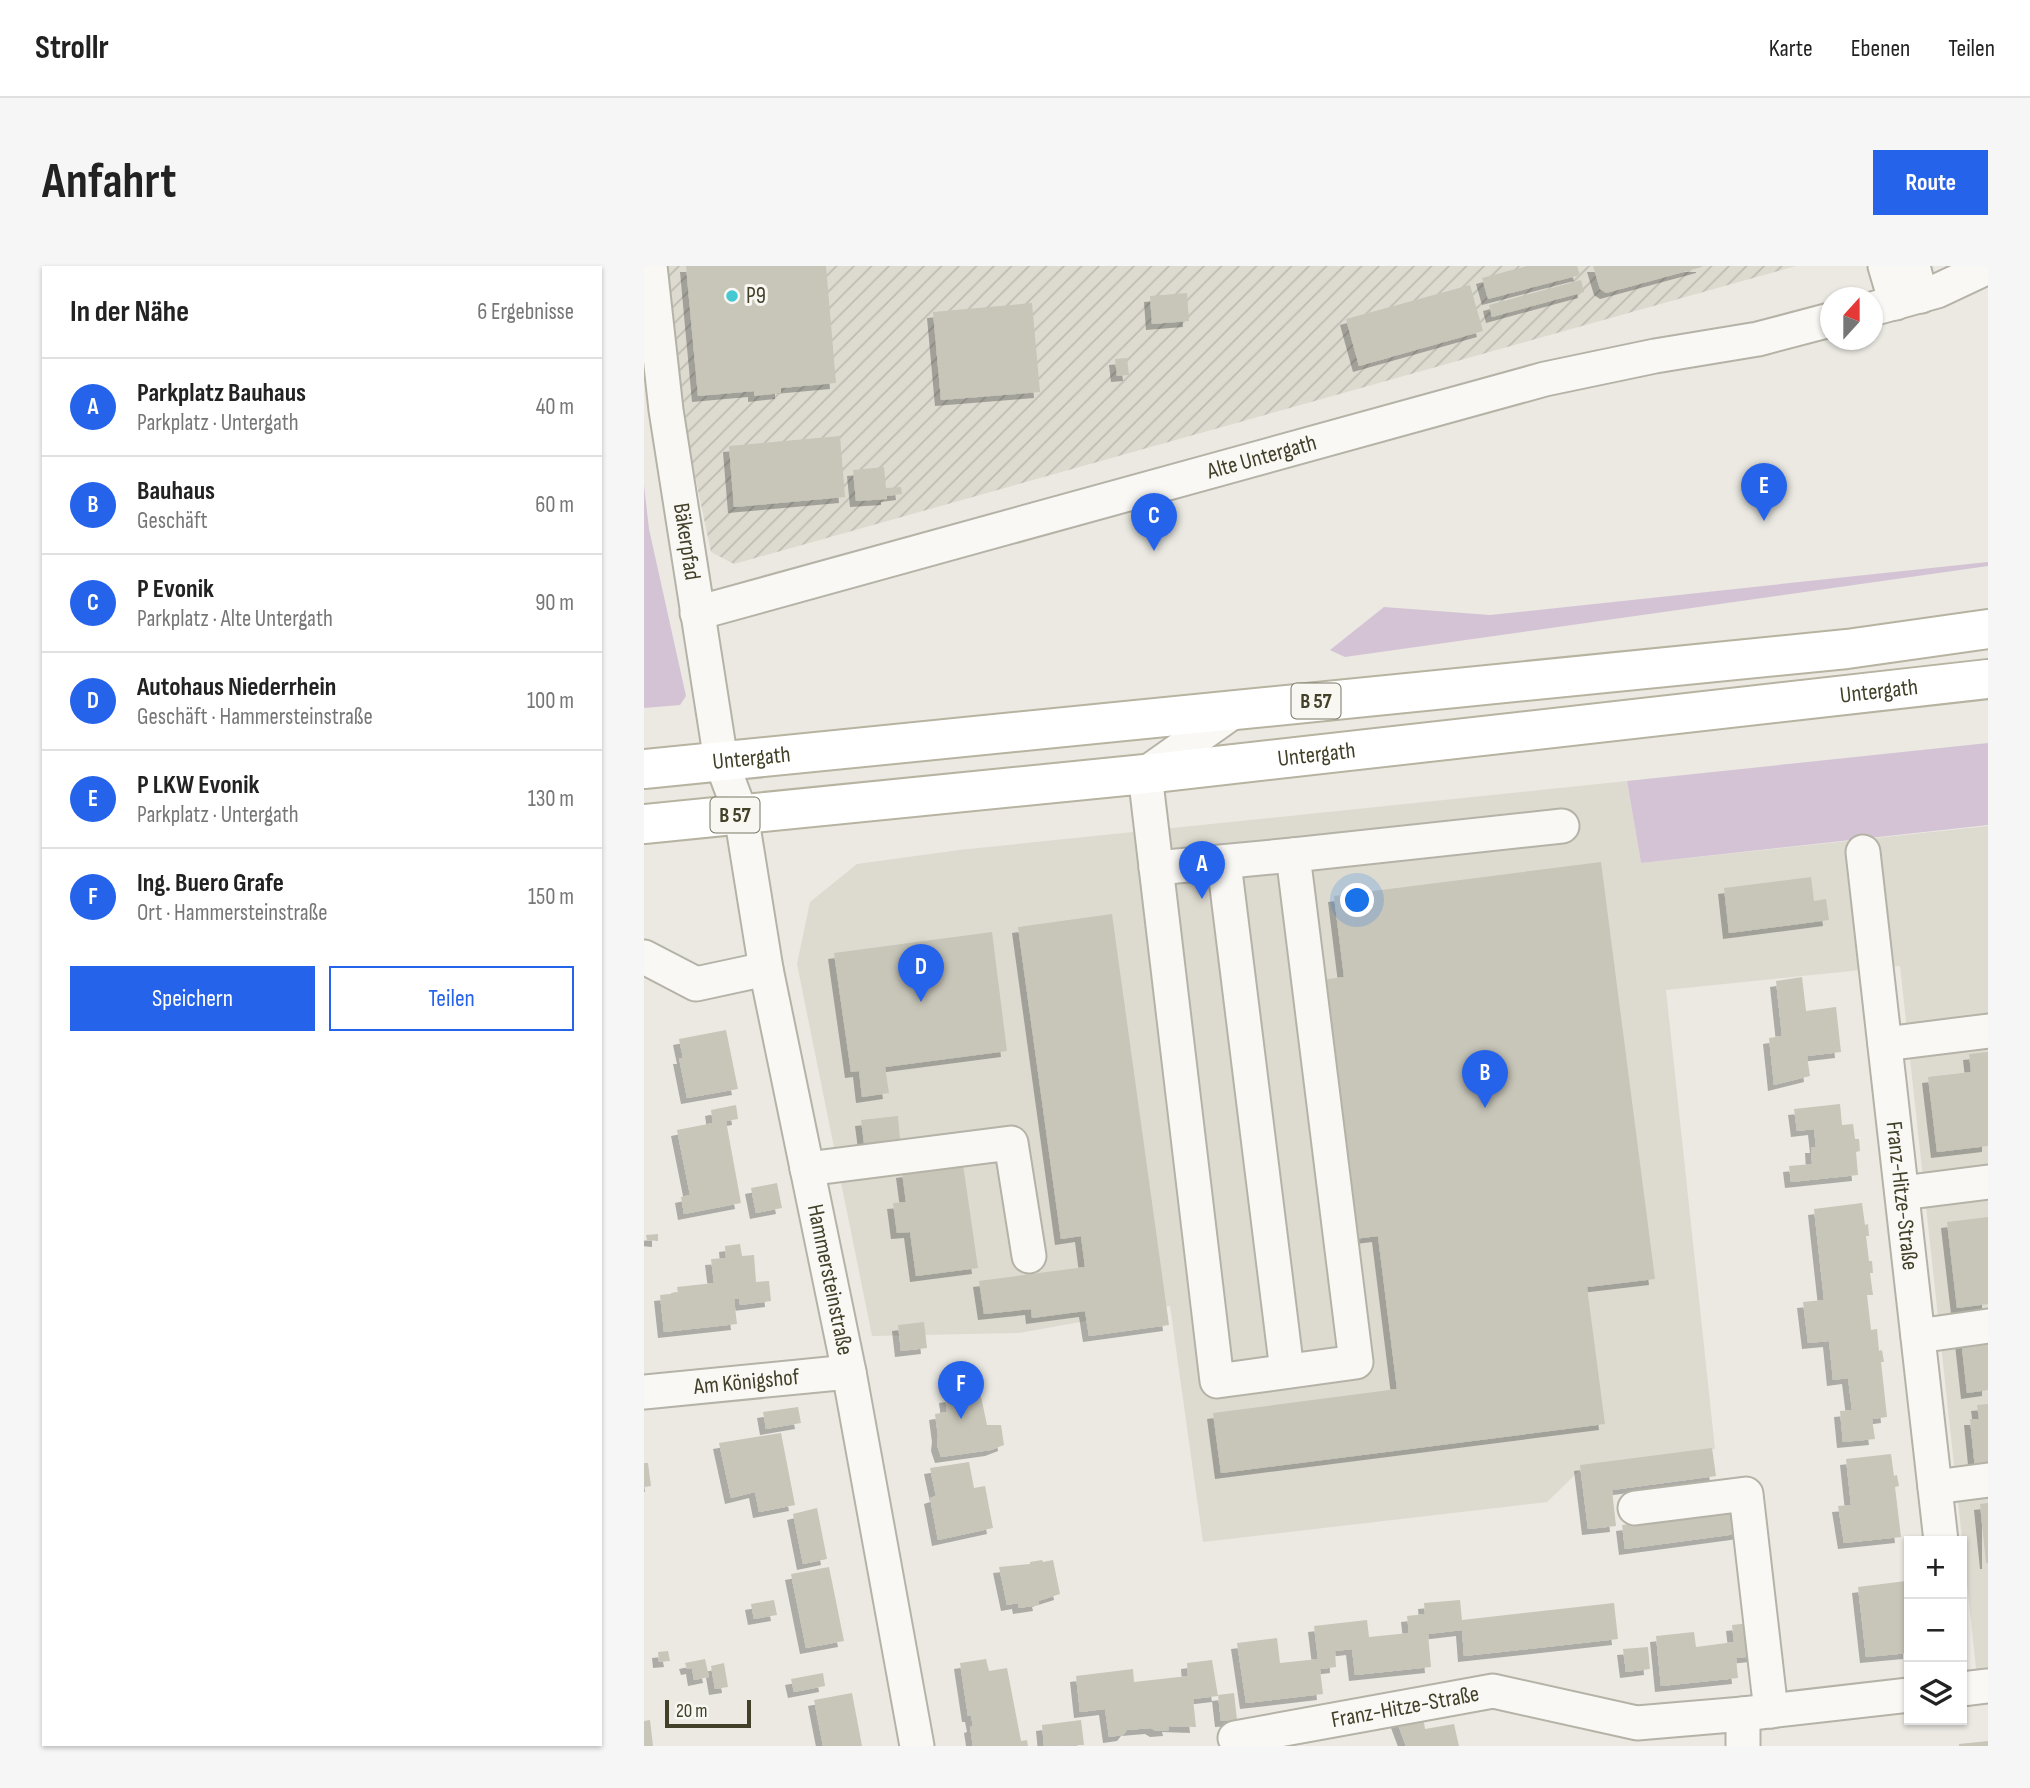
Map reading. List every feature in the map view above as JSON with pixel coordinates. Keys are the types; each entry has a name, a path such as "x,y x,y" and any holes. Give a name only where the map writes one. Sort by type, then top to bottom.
{"main road":[{"name":"Untergath","path":"644,769 1847,649 1988,629"},
{"name":"Untergath","path":"644,824 1145,774 1988,679"}],"street":[{"name":"Bäkerpfad","path":"650,266 666,410 721,761 741,814"},
{"path":"1885,266 1901,294 1937,291 1988,267"},
{"name":"Alte Untergath","path":"697,613 1545,379 1655,356 1758,339 1820,323"},
{"path":"1237,709 1145,774 1217,1381 1356,1362 1293,855"},
{"name":"Hammersteinstraße","path":"741,814 766,969 849,1372 917,1746"},
{"path":"1156,868 1562,826"},
{"name":"Franz-Hitze-Straße","path":"1863,852 1940,1536"},
{"path":"1224,863 1287,1371"},
{"path":"644,957 696,984 766,969"},
{"path":"1885,1044 1988,1031"},
{"path":"807,1169 1011,1143 1029,1256"},
{"path":"1902,1193 1988,1182"},
{"path":"1918,1336 1988,1326"},
{"name":"Am Königshof","path":"644,1392 849,1372"},
{"path":"1935,1487 1988,1480"},
{"path":"1635,1508 1746,1494 1752,1724"},
{"path":"1967,1688 1988,1686"},
{"name":"Franz-Hitze-Straße","path":"1219,1743 1493,1691 1637,1723 1752,1724 1904,1696"}],"shaded area":[{"path":"663,266 1796,266 734,564 711,552 673,371"},
{"path":"644,485 649,529 686,696 680,705 644,708"},
{"path":"1988,562 1988,566 1345,657 1330,650 1384,607 1490,615"},
{"path":"1988,743 1988,825 1641,863 1627,781"},
{"path":"1627,781 1641,863 1988,826 1988,1675 1977,1677 1967,1585 1967,1536 1962,1536 1900,966 1666,990 1715,1449 1583,1467 1547,1502 1203,1542 1170,1306 1019,1333 872,1336 797,964 810,902 857,864 959,850"}],"building":[{"path":"686,266 826,266 836,383 781,388 781,393 754,396 754,391 698,396"},
{"path":"1527,266 1577,266 1580,275 1488,299 1482,278"},
{"path":"1593,266 1702,267 1606,293 1600,289"},
{"path":"1581,280 1584,292 1492,317 1489,305"},
{"path":"1470,285 1483,331 1359,366 1346,319"},
{"path":"1187,293 1189,321 1152,324 1150,296"},
{"path":"1032,303 1040,392 941,400 933,312"},
{"path":"1127,358 1129,375 1117,376 1115,359"},
{"path":"840,436 845,497 734,507 729,446"},
{"path":"884,467 886,488 901,487 902,494 887,496 887,499 856,501 853,470"},
{"path":"1601,862 1655,1279 1587,1287 1605,1424 1221,1473 1213,1413 1397,1389 1378,1236 1354,1239 1321,980 1344,977 1334,896"},
{"path":"1811,877 1814,901 1826,899 1829,920 1729,933 1724,888"},
{"path":"1112,914 1169,1325 1089,1336 1085,1311 1032,1318 1031,1309 984,1314 979,1281 1085,1267 1081,1236 1061,1239 1018,927"},
{"path":"992,932 1007,1051 885,1067 889,1093 862,1097 859,1071 851,1072 834,953"},
{"path":"1802,977 1806,1011 1836,1007 1841,1052 1807,1056 1810,1076 1774,1085 1769,1038 1782,1036 1776,981"},
{"path":"726,1030 738,1089 687,1098 679,1058 683,1058 679,1039"},
{"path":"1988,1052 1988,1146 1937,1152 1928,1077 1971,1072 1969,1054"},
{"path":"1840,1104 1842,1125 1853,1124 1855,1139 1859,1139 1860,1151 1856,1152 1858,1175 1791,1182 1789,1166 1812,1164 1811,1147 1816,1147 1814,1129 1797,1131 1794,1109"},
{"path":"736,1105 738,1119 726,1121 741,1203 684,1214 681,1197 690,1195 677,1130 713,1123 711,1110"},
{"path":"898,1116 900,1139 864,1143 861,1120"},
{"path":"963,1164 978,1268 916,1276 910,1232 897,1233 893,1203 906,1202 902,1172"},
{"path":"777,1183 782,1208 756,1213 751,1188"},
{"path":"1862,1203 1865,1225 1868,1224 1869,1236 1866,1236 1873,1273 1870,1273 1873,1295 1867,1295 1871,1330 1877,1329 1879,1351 1882,1350 1887,1417 1872,1419 1875,1439 1843,1442 1840,1411 1852,1410 1848,1378 1833,1380 1829,1341 1808,1343 1803,1302 1824,1300 1814,1209"},
{"path":"1988,1217 1988,1304 1957,1308 1947,1222"},
{"path":"658,1234 658,1241 647,1240 646,1235"},
{"path":"740,1244 742,1256 754,1255 756,1282 769,1281 771,1301 740,1305 739,1299 734,1299 737,1324 664,1332 660,1295 678,1293 677,1287 714,1283 711,1259 726,1258 725,1246"},
{"path":"924,1322 927,1348 901,1351 898,1325"},
{"path":"1988,1336 1988,1390 1967,1393 1961,1339"},
{"path":"980,1392 987,1425 1001,1425 1004,1445 991,1450 941,1457 937,1445 935,1414 947,1412 945,1397"},
{"path":"1988,1404 1988,1467 1975,1469 1970,1419 1979,1419 1977,1405"},
{"path":"798,1407 801,1423 766,1429 763,1412"},
{"path":"781,1433 795,1505 759,1512 755,1492 731,1498 719,1443"},
{"path":"1712,1448 1716,1476 1612,1490 1616,1526 1588,1529 1580,1465"},
{"path":"1891,1454 1894,1476 1897,1475 1899,1486 1895,1487 1901,1537 1844,1543 1838,1506 1851,1505 1846,1459"},
{"path":"969,1462 974,1488 985,1486 993,1528 938,1540 930,1498 936,1496 930,1468"},
{"path":"644,1463 648,1463 651,1486 644,1487"},
{"path":"1988,1503 1988,1563 1986,1563 1980,1504"},
{"path":"817,1508 827,1559 803,1564 793,1514"},
{"path":"1742,1510 1744,1533 1625,1549 1622,1525"},
{"path":"1053,1560 1060,1594 1038,1601 1039,1605 1019,1608 1018,1603 1007,1605 999,1567"},
{"path":"829,1567 844,1641 806,1648 791,1574"},
{"path":"1904,1581 1904,1653 1866,1657 1858,1587"},
{"path":"774,1600 777,1615 754,1619 751,1604"},
{"path":"1460,1600 1462,1620 1614,1603 1618,1639 1464,1656 1462,1630 1428,1634 1431,1667 1355,1675 1352,1649 1335,1651 1336,1667 1320,1669 1323,1694 1246,1703 1237,1643 1277,1638 1280,1663 1318,1659 1314,1626 1367,1620 1369,1637 1409,1633 1407,1616 1425,1614 1424,1603"},
{"path":"1751,1623 1755,1656 1736,1658 1738,1678 1661,1686 1656,1636 1694,1632 1696,1647 1734,1642 1732,1625"},
{"path":"1648,1647 1650,1669 1626,1672 1623,1649"},
{"path":"668,1651 670,1661 659,1662 658,1652"},
{"path":"705,1659 709,1677 694,1680 692,1668 687,1669 685,1663"},
{"path":"986,1659 989,1671 1007,1668 1021,1741 1027,1740 1028,1746 973,1746 970,1727 973,1726 971,1716 968,1716 960,1663"},
{"path":"1212,1660 1218,1696 1193,1699 1196,1727 1168,1726 1169,1730 1156,1731 1151,1728 1127,1730 1123,1735 1109,1737 1105,1709 1080,1712 1076,1676 1133,1669 1134,1682 1188,1676 1187,1663"},
{"path":"724,1663 728,1687 715,1689 711,1666"},
{"path":"823,1673 825,1686 794,1692 791,1679"},
{"path":"852,1693 862,1746 823,1746 814,1700"},
{"path":"1234,1693 1237,1720 1221,1721 1218,1695"},
{"path":"1423,1716 1425,1729 1454,1724 1459,1746 1406,1746 1397,1722"},
{"path":"650,1720 653,1746 644,1746 644,1721"},
{"path":"1081,1720 1084,1745 1044,1746 1042,1725"},
{"path":"1988,1741 1988,1746 1959,1746 1959,1744"}],"place":[{"name":"P9","path":"732,296"},
{"name":"P LKW Evonik","path":"1764,521"},
{"name":"P Evonik","path":"1154,551"},
{"name":"Parkplatz Bauhaus","path":"1202,899"},
{"name":"Autohaus Niederrhein","path":"921,1002"},
{"name":"Bauhaus","path":"1485,1108"},
{"name":"Ing. Buero Grafe","path":"961,1419"}]}
